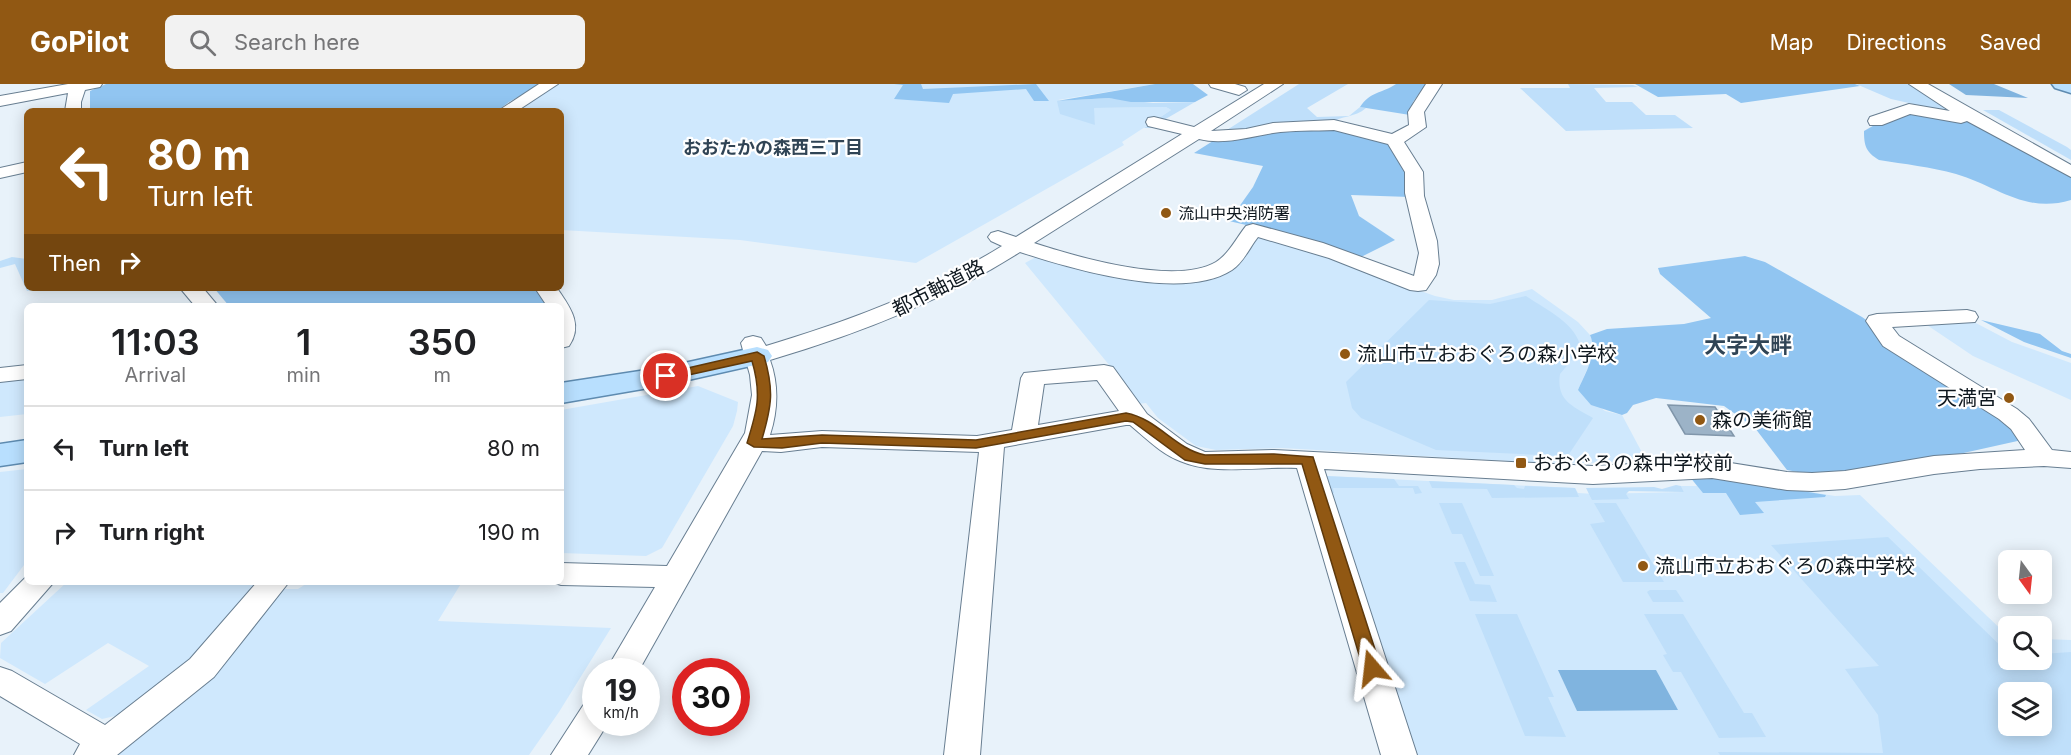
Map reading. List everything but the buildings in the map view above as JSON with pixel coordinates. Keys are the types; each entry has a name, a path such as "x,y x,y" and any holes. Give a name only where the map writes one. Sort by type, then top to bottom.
{"main road":[{"path":"2062,84 2071,87"},
{"name":"都市軸道路","path":"564,375 755,349"},
{"name":"都市軸道路","path":"564,393 666,376 755,349"},
{"path":"0,434 24,431"},
{"path":"0,454 24,451"}],"street":[{"path":"511,108 550,84"},
{"path":"1217,84 1239,90"},
{"name":"都市軸道路","path":"755,349 829,335 922,299 958,281 1275,84"},
{"path":"1154,122 1212,137 1273,128 1334,125 1394,140 1418,127 1416,112 1434,84"},
{"path":"1917,84 2071,172"},
{"path":"0,101 84,85"},
{"path":"74,108 84,85"},
{"path":"1876,121 1910,109 1982,123"},
{"path":"998,237 1017,245 1148,277 1204,274 1225,265 1253,230 1306,243 1361,261 1418,285 1424,279 1428,265 1426,230 1414,194 1414,171 1394,140"},
{"path":"0,173 24,168"},
{"path":"194,291 204,303"},
{"path":"1967,317 1876,321 1891,341 2008,414 2062,460"},
{"path":"629,658 754,443 765,407 763,376 755,349"},
{"path":"0,375 24,372"},
{"path":"1024,435 1033,378 1104,372 1138,419 1190,456 1205,460 1274,458 1593,475 1712,469 1786,481 1812,482 1845,480 1934,465 2062,460"},
{"path":"754,443 782,444 822,439 976,444 1126,417 1138,419"},
{"path":"962,755 992,451 989,442"},
{"path":"1308,460 1399,755"},
{"path":"564,574 677,577"},
{"path":"0,623 36,585"},
{"path":"0,680 99,749 202,668 271,585"},
{"path":"569,755 582,735"}],"shaded area":[{"path":"106,84 542,84 501,108 90,108 90,91"},
{"path":"556,84 1155,84 1058,100 1095,125 1093,108 1166,107 1171,110 1122,142 1124,145 916,263 740,240 564,230 564,108 516,108"},
{"path":"894,84 921,84 923,89 1036,84 1049,101 1034,101 1026,89 953,94 949,103 894,99 903,85"},
{"path":"1155,84 1193,84 1208,95 1195,102 1131,102 1109,98 1057,101"},
{"path":"1299,84 1348,84 1307,108 1317,117 1349,116 1360,107 1366,108 1353,115 1330,124 1219,135"},
{"path":"1396,84 1426,84 1413,102 1410,115 1360,107 1372,95"},
{"path":"1568,84 1633,85 1638,87 1594,88 1606,102 1632,102 1646,115 1675,115 1693,128 1566,131 1520,88 1570,88"},
{"path":"1635,84 1855,84 1860,86 1741,103 1726,94 1658,97"},
{"path":"1856,84 1911,84 1958,114 1891,99"},
{"path":"1949,84 1994,84 2028,98 1966,95"},
{"path":"1109,98 1153,103 1195,102 1150,128 1144,128 1171,110 1166,107 1094,108 1095,125 1060,114 1057,101"},
{"path":"1983,110 1999,110 2067,147 2071,150 2071,160"},
{"path":"1908,113 1960,119 1976,124 2071,176 2071,200 2039,204 2012,197 1956,174 1879,160 1867,148 1864,131 1878,123"},
{"path":"1327,126 1388,141 1392,151 1405,164 1410,197 1351,195 1359,216 1395,240 1361,257 1298,237 1229,221 1253,187 1263,166 1194,153 1216,139"},
{"name":"流山市立おおぐろの森小学校","path":"1263,235 1435,296 1454,300 1492,300 1532,289 1578,322 1590,335 1593,343 1589,365 1578,390 1605,411 1622,415 1646,460 1588,463 1526,462 1282,448 1216,450 1196,446 1158,418 1146,403 1137,404 1110,366 1025,263 1038,256 1192,279 1254,236"},
{"path":"1745,256 1765,262 1862,317 1987,404 2022,440 1887,470 1808,474 1787,470 1755,428 1724,406 1656,398 1633,405 1627,413 1622,415 1591,405 1578,390 1592,356 1590,335 1607,329 1684,324 1711,318 1660,274 1658,268"},
{"path":"12,257 24,259 24,284 15,264 0,268 0,261"},
{"path":"216,291 538,291 545,303 226,303"},
{"path":"1526,296 1567,324 1574,332 1581,349 1560,374 1559,383 1563,397 1593,418 1569,454 1561,456 1436,450 1361,418 1352,408 1346,382 1429,300 1490,304"},
{"path":"1981,320 2040,334 2062,351 2071,354 2071,358 2024,342"},
{"path":"1921,321 1972,321 2012,342 2071,363 2071,400 1973,356"},
{"path":"24,376 24,414 0,417 0,379"},
{"path":"698,386 738,402 733,426 662,548 646,556 564,553 564,409"},
{"path":"24,469 24,565 3,593 0,593 0,472"},
{"name":"流山市立おおぐろの森中学校","path":"1325,476 1575,488 1578,493 1595,494 1684,492 1681,486 1697,486 1690,477 1729,479 1835,496 1860,495 1998,626 1998,670 2052,670 2052,639 2071,640 2071,755 1410,755"},
{"path":"1325,476 1394,479 1399,486 1418,486 1422,493 1415,494 1413,488 1333,488 1334,493 1330,493"},
{"path":"1690,477 1729,479 1826,495 1825,497 1755,502 1764,513 1740,515 1726,493 1703,493"},
{"path":"1429,481 1514,485 1524,489 1525,486 1575,488 1579,497 1492,498 1487,489 1432,488"},
{"path":"1681,486 1684,492 1629,491 1626,494 1629,499 1592,500 1586,488 1654,487 1662,489"},
{"path":"1439,503 1462,503 1494,576 1480,576 1462,534 1452,534"},
{"path":"1594,503 1616,503 1664,582 1623,582 1590,524 1605,522"},
{"path":"1888,537 1998,643 1998,670 2052,670 2052,653 2071,652 2071,755 1720,755 1718,752 1883,753 1878,715 1845,669 1879,666 1771,545"},
{"path":"1454,562 1465,562 1475,584 1490,585 1497,602 1470,601"},
{"path":"64,585 255,585 195,657 128,713 102,719 86,710 149,666 108,643 45,684 0,658 1,643"},
{"path":"304,585 460,585 438,621 611,628 592,658 582,658 582,675 529,755 109,755 282,589 298,589"},
{"path":"1676,590 1684,602 1653,602 1647,592"},
{"path":"1475,614 1517,614 1554,697 1548,697 1566,737 1525,736"},
{"path":"1644,614 1683,614 1744,713 1752,713 1766,737 1719,738 1681,672 1673,672 1663,655 1667,654"},
{"path":"1558,670 1656,670 1678,710 1577,711"}],"place":[{"name":"流山中央消防署","path":"1166,213"},
{"name":"流山市立おおぐろの森小学校","path":"1345,354"},
{"name":"天満宮","path":"2009,398"},
{"name":"森の美術館","path":"1700,420"},
{"name":"おおぐろの森中学校前","path":"1521,463"},
{"name":"流山市立おおぐろの森中学校","path":"1643,566"}],"district":[{"name":"おおたかの森西三丁目","path":"773,148"},
{"name":"大字大畔","path":"1748,345"}],"route":[{"path":"666,376 757,356 763,376 765,407 754,443 782,444 822,439 976,444 1131,417 1138,419 1178,450 1205,460 1274,458 1308,460 1372,668"}]}
